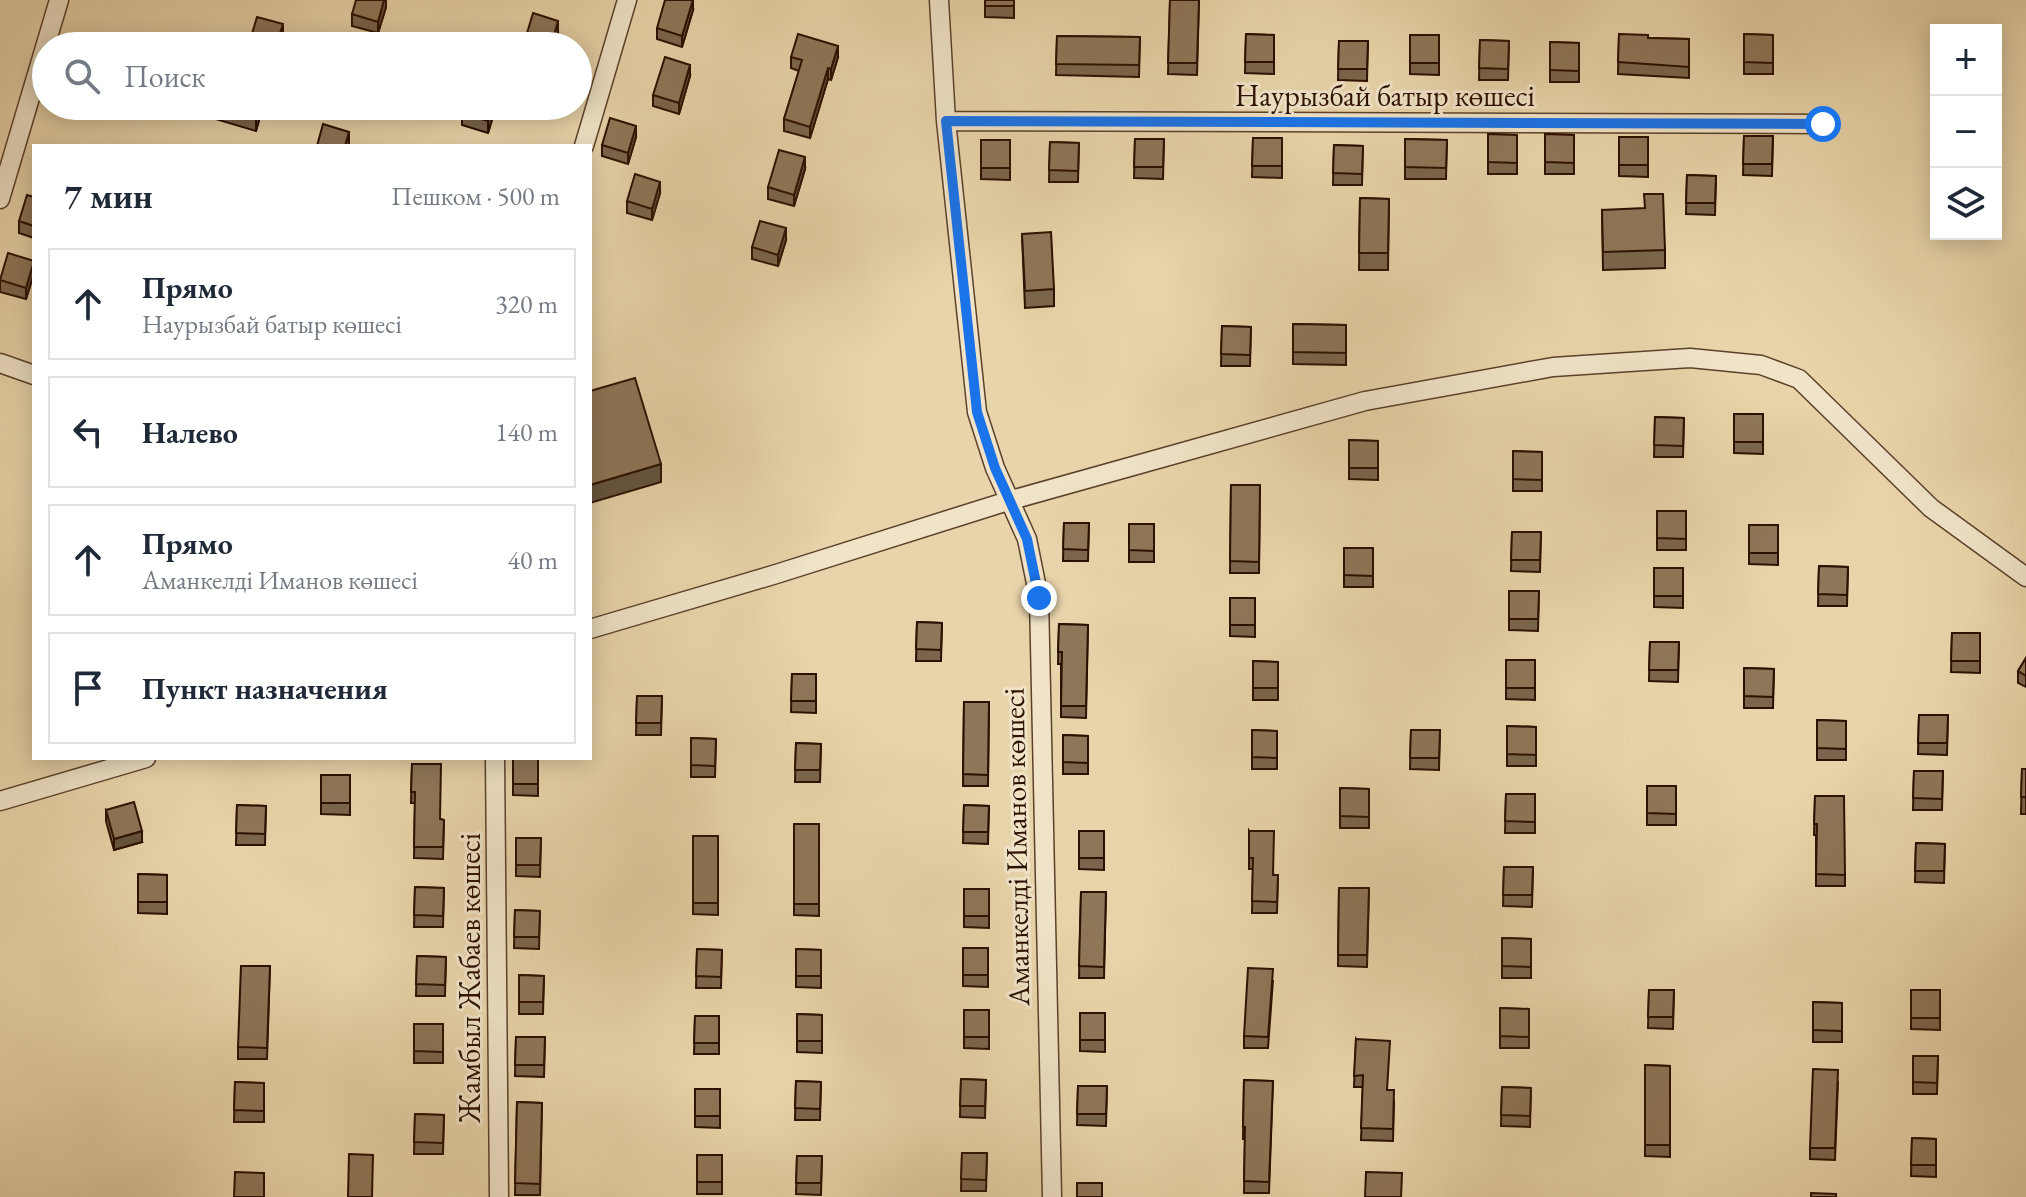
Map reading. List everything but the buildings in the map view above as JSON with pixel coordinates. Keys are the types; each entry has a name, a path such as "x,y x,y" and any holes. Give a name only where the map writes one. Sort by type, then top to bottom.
{"street":[{"path":"50,32 59,0"},
{"path":"592,119 627,0"},
{"name":"Аманкелді Иманов көшесі","path":"939,0 946,121 977,412 1008,501 1027,539 1039,598 1052,1197"},
{"path":"0,199 32,91"},
{"path":"585,144 592,120"},
{"name":"Наурызбай батыр көшесі","path":"946,121 1823,124"},
{"path":"592,628 1008,501 1365,401 1553,367 1690,358 1761,365 1799,379 1931,508 2026,577"},
{"path":"0,363 32,374"},
{"path":"0,801 139,760"},
{"name":"Жамбыл Жабаев көшесі","path":"495,760 499,1197"}],"route":[{"path":"1039,598 1027,539 995,468 977,412 946,121 1823,124"}]}
